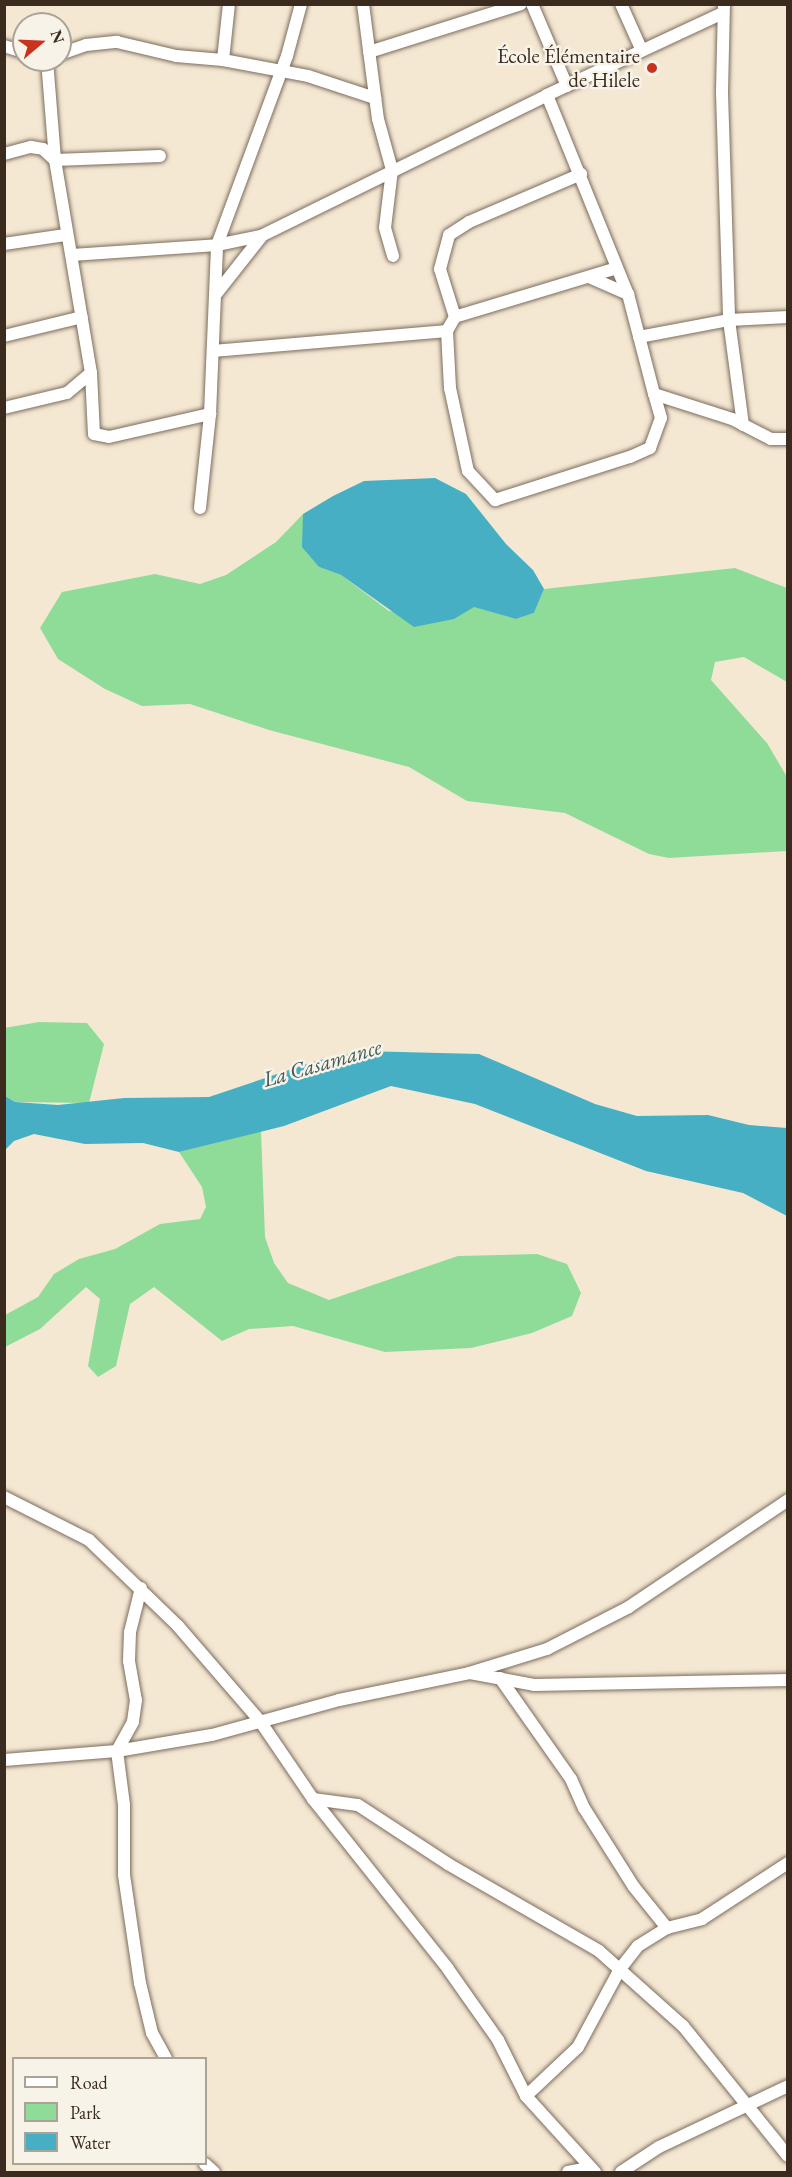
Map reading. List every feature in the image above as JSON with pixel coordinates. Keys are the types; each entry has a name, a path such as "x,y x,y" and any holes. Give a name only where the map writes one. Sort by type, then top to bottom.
{"street":[{"path":"223,60 229,4"},
{"path":"200,508 210,414 217,245 301,4"},
{"path":"363,4 375,98 392,170 385,228 393,256"},
{"path":"369,52 521,4"},
{"path":"532,4 567,86"},
{"path":"621,4 642,51"},
{"path":"72,255 217,245 261,236 724,9 729,320 742,425"},
{"path":"72,50 86,45 117,42 176,56 223,60 308,76 375,98"},
{"path":"48,72 55,160 65,235 72,255 91,374 94,434 109,437 210,414"},
{"path":"547,95 628,294 661,418 650,448 495,500 468,471 450,388 447,331 455,317 617,268"},
{"path":"4,154 31,147 43,149 55,160 160,156"},
{"path":"455,317 440,269 449,235 470,222 581,174"},
{"path":"4,244 65,235"},
{"path":"216,294 261,236"},
{"path":"589,277 628,294"},
{"path":"4,336 82,317"},
{"path":"639,337 729,320 788,317"},
{"path":"213,351 447,331"},
{"path":"4,408 67,393 91,374"},
{"path":"67,393 92,399"},
{"path":"654,394 742,425 771,440 788,439"},
{"path":"4,1497 89,1540 141,1588 260,1721 313,1799 467,1995 498,2040 526,2096 592,2170"},
{"path":"4,1760 117,1751 212,1735 394,1686 469,1673 547,1649 592,1628 788,1500"},
{"path":"141,1588 130,1632 129,1661 136,1700 133,1722 117,1751 124,1805 124,1875 138,1972 152,2033 165,2057"},
{"path":"469,1673 534,1685 788,1680"},
{"path":"500,1678 571,1779 584,1808 634,1887 667,1928"},
{"path":"313,1799 358,1805 448,1864 590,1945 683,2026 788,2156"},
{"path":"526,2096 578,2047 620,1969 638,1946 667,1928 702,1919 788,1863"},
{"path":"621,2172 689,2131 748,2107 788,2086"},
{"path":"567,2172 592,2170"}],"green space":[{"path":"303,514 303,547 319,567 341,575 389,611 454,619 474,606 516,619 534,613 544,589 735,568 787,588 787,682 744,657 715,662 711,680 767,743 787,777 787,851 669,858 649,854 565,813 467,801 409,767 269,730 190,704 142,706 105,689 58,659 40,628 62,592 155,574 200,584 226,575 276,542"},
{"path":"39,1022 87,1023 104,1044 89,1103 15,1102 5,1096 4,1028"},
{"path":"261,1131 265,1237 274,1263 288,1283 329,1300 458,1256 537,1254 567,1264 581,1293 572,1316 532,1333 471,1348 385,1352 293,1326 249,1329 222,1341 154,1287 130,1304 116,1366 98,1377 88,1366 100,1299 86,1287 40,1329 5,1347 5,1315 38,1297 54,1274 79,1259 115,1249 160,1224 200,1219 206,1207 202,1187 179,1152"}],"water":[{"path":"435,478 466,494 506,544 533,570 544,589 534,613 516,619 474,607 454,619 414,627 341,575 319,567 302,547 303,514 333,496 364,481"},
{"name":"La Casamance","path":"362,1051 479,1054 595,1104 637,1116 708,1115 749,1125 787,1128 787,1216 743,1193 646,1171 475,1104 391,1086 284,1126 179,1152 143,1143 85,1144 34,1134 14,1141 5,1150 5,1096 15,1102 58,1105 124,1098 209,1097 316,1061"}],"place":[{"name":"École Élémentaire de Hilele","path":"652,68"}]}
